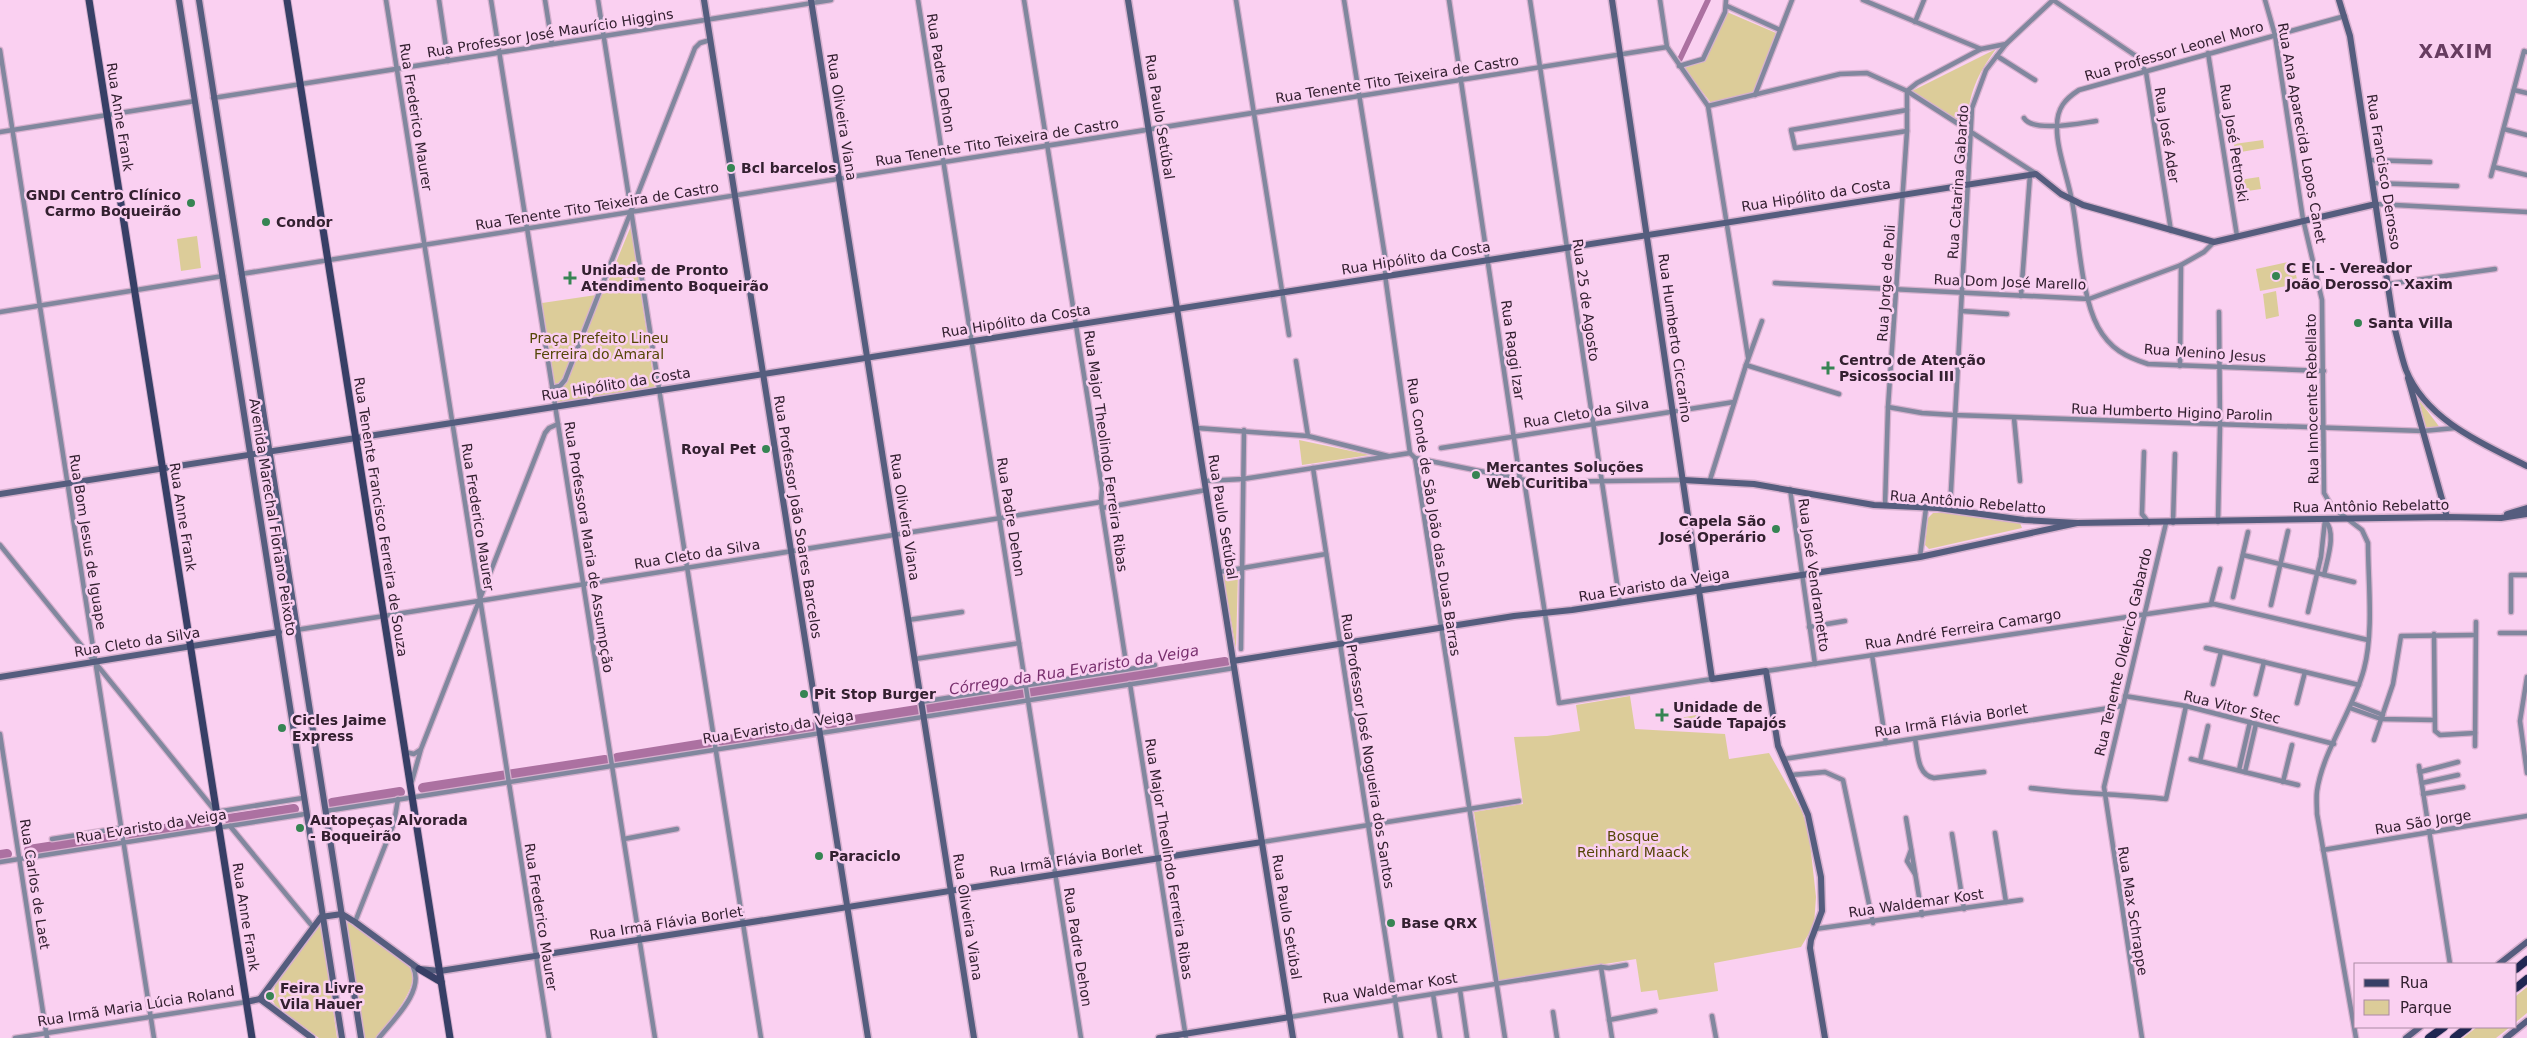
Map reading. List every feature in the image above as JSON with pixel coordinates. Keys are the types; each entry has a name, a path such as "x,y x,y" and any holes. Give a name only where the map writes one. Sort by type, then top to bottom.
{"highway":[{"path":"2517,968 2527,960"},
{"path":"2517,987 2527,979"},
{"path":"2429,1038 2443,1028"},
{"path":"2454,1038 2467,1028"}],"main road":[{"name":"Rua Anne Frank","path":"89,0 252,1038"},
{"name":"Rua Tenente Francisco Ferreira de Souza","path":"287,0 450,1038"},
{"path":"419,969 442,982"}],"street":[{"name":"Avenida Marechal Floriano Peixoto","path":"179,0 249,454 279,632 321,917 325,931 342,1038"},
{"name":"Avenida Marechal Floriano Peixoto","path":"198,0 361,1038"},
{"name":"Rua Frederico Maurer","path":"386,0 549,1038"},
{"path":"439,0 448,61"},
{"name":"Rua Professora Maria de Assumpção","path":"491,0 654,1038"},
{"path":"545,0 552,44"},
{"path":"598,0 761,1038"},
{"name":"Rua Professor João Soares Barcelos","path":"704,0 868,1038"},
{"name":"Rua Professor José Maurício Higgins","path":"213,98 831,0"},
{"name":"Rua Padre Dehon","path":"918,0 1082,1038"},
{"name":"Rua Major Theolindo Ferreira Ribas","path":"1024,0 1102,492 1102,505 1127,669"},
{"name":"Rua Paulo Setúbal","path":"1128,0 1293,1038"},
{"path":"1236,0 1289,335"},
{"name":"Rua Conde de São João das Duas Barras","path":"1344,0 1386,263 1385,275 1410,453 1415,458 1505,1038"},
{"name":"Rua Raggi Izar","path":"1449,0 1520,479 1525,486 1559,702"},
{"name":"Rua 25 de Agosto","path":"1530,0 1620,603"},
{"name":"Rua Humberto Ciccarino","path":"1612,0 1712,679"},
{"path":"1660,0 1667,48 1708,106 1728,221 1748,357"},
{"path":"1679,66 1703,59 1727,6 1726,0"},
{"path":"1755,95 1792,0"},
{"path":"1863,0 1981,49"},
{"path":"1915,22 1924,0"},
{"name":"Rua Catarina Gabardo","path":"1950,509 1972,108 1977,90 1986,70 2006,44 2053,0"},
{"name":"Rua José Ader","path":"2053,0 2136,56 2146,72 2171,231"},
{"name":"Rua Ana Aparecida Lopos Canet","path":"2265,0 2275,35 2303,220 2322,300"},
{"name":"Rua Francisco Derosso","path":"2339,0 2345,16 2394,326 2406,372 2420,393 2440,416 2455,428 2527,466"},
{"name":"Rua Oliveira Viana","path":"811,2 974,1038"},
{"path":"1727,6 1780,30"},
{"name":"Rua Professor Leonel Moro","path":"2088,299 2072,201 2057,126 2062,104 2079,90 2345,16"},
{"path":"552,388 560,386 565,380 695,48 700,43 710,40"},
{"path":"1907,91 1916,83 1981,49 2006,44"},
{"name":"Rua Tenente Tito Teixeira de Castro","path":"240,274 1667,48"},
{"name":"Rua Bom Jesus de Iguape","path":"0,50 154,1038"},
{"path":"2491,176 2524,52 2527,52"},
{"name":"Rua José Petroski","path":"2208,53 2237,236"},
{"path":"1997,56 2035,80"},
{"path":"1708,106 1840,74 1855,72 1880,76 1907,91 2072,201 2214,242"},
{"path":"2514,90 2527,93"},
{"name":"Rua Jorge de Poli","path":"1885,506 1888,407 1904,193 1907,91"},
{"path":"0,132 195,101"},
{"path":"1907,110 1791,130 1795,148 1907,131"},
{"path":"2024,118 2032,125 2057,126 2096,121"},
{"path":"2504,129 2527,135"},
{"path":"2369,160 2430,162"},
{"path":"2494,167 2527,175"},
{"path":"2021,296 2033,175"},
{"name":"Rua Hipólito da Costa","path":"0,494 1904,193 2033,175"},
{"path":"2373,184 2457,186"},
{"path":"2376,204 2527,212"},
{"name":"Rua Dom José Marello","path":"1776,283 2088,299 2181,265 2204,252 2214,242 2376,204"},
{"path":"2180,366 2181,265"},
{"path":"2388,284 2495,269"},
{"path":"0,312 223,276"},
{"name":"Rua Menino Jesus","path":"2088,299 2097,326 2110,345 2127,357 2148,364 2324,371"},
{"name":"Rua Innocente Rebellato","path":"2322,300 2324,493 2332,507 2362,530 2368,543 2368,640 2360,685 2323,768 2316,792 2317,814 2323,850 2354,1017"},
{"path":"1961,311 2007,314"},
{"path":"2218,522 2220,426 2219,312"},
{"path":"1710,480 1748,357 1762,321"},
{"path":"1296,361 1308,436"},
{"path":"1746,365 1839,394"},
{"path":"2406,372 2447,517"},
{"name":"Rua Cleto da Silva","path":"1441,448 1734,402"},
{"name":"Rua Humberto Higino Parolin","path":"1888,407 1922,413 1954,415 2220,426 2423,431 2455,428"},
{"path":"2014,418 2020,482"},
{"path":"410,785 421,750 545,433 558,424"},
{"path":"1196,428 1308,436 1389,456"},
{"path":"1240,650 1244,430"},
{"path":"2144,452 2142,514 2149,523"},
{"path":"1205,481 1244,479 1410,453"},
{"name":"Rua Tenente Olderico Gabardo","path":"2104,787 2124,696 2169,523 2174,454"},
{"name":"Rua Antônio Rebelatto","path":"1415,458 1542,482 1710,480 1790,489 1885,506 1950,509 2024,520 2077,523 2493,517 2527,514"},
{"name":"Rua Professor José Nogueira dos Santos","path":"1313,468 1401,1038"},
{"name":"Rua José Vendrametto","path":"1790,489 1815,664"},
{"name":"Rua Cleto da Silva","path":"296,630 999,518 1206,490"},
{"path":"1920,557 1926,508"},
{"name":"Rua Antônio Rebelatto","path":"2493,517 2527,508"},
{"path":"2024,520 2025,534"},
{"path":"2308,612 2321,557 2325,520"},
{"path":"2324,575 2328,558 2330,525 2325,520"},
{"name":"Rua Evaristo da Veiga","path":"326,811 508,780 612,766 1130,684 1340,644 1920,557 2077,523"},
{"path":"2270,605 2288,531"},
{"path":"2233,597 2248,532"},
{"path":"0,545 216,812"},
{"path":"1219,572 1326,554"},
{"path":"2243,555 2354,582"},
{"path":"2321,557 2328,558"},
{"path":"2211,604 2220,569"},
{"path":"2511,612 2512,575 2527,575"},
{"name":"Rua André Ferreira Camargo","path":"1559,702 2211,604 2368,640"},
{"path":"908,620 962,612"},
{"path":"1809,627 1845,621"},
{"path":"2474,746 2476,622"},
{"name":"Rua Cleto da Silva","path":"0,676 279,632"},
{"path":"2500,633 2527,633"},
{"path":"2374,740 2393,684 2401,636 2434,634 2475,635"},
{"path":"2434,634 2434,720 2437,734 2475,733"},
{"path":"915,660 1019,643"},
{"path":"2206,648 2360,685"},
{"path":"2214,684 2221,652"},
{"path":"1872,655 1886,743"},
{"path":"2256,694 2264,662"},
{"path":"921,702 1155,665"},
{"path":"1766,671 1776,735 1811,825 1821,877 1823,904 1810,948 1824,1038"},
{"path":"2297,703 2305,672"},
{"path":"2527,677 2520,721 2527,773"},
{"name":"Rua Major Theolindo Ferreira Ribas","path":"1130,684 1185,1036"},
{"name":"Rua Vitor Stec","path":"2124,696 2186,706 2334,744"},
{"path":"2351,705 2394,719 2434,720"},
{"name":"Rua Irmã Flávia Borlet","path":"1784,759 2122,706"},
{"path":"2031,788 2166,799 2186,706"},
{"path":"2239,770 2250,722"},
{"path":"2245,772 2256,724"},
{"path":"2200,761 2208,726"},
{"name":"Rua Carlos de Laet","path":"0,734 47,1035"},
{"path":"1915,739 1922,772 1927,777 1934,778 1984,772"},
{"path":"2283,782 2292,745"},
{"path":"405,752 414,754 421,750"},
{"path":"2191,759 2298,785"},
{"path":"2420,772 2458,762"},
{"path":"2419,766 2450,963"},
{"path":"1791,775 1825,772 1843,780 1873,922"},
{"path":"2422,783 2458,775"},
{"name":"Rua Max Schrappe","path":"2104,787 2142,1038"},
{"path":"2424,794 2463,787"},
{"name":"Rua Evaristo da Veiga","path":"216,812 303,798"},
{"path":"356,922 394,823 398,799"},
{"name":"Rua Irmã Flávia Borlet","path":"419,969 440,971 1519,801"},
{"name":"Rua Evaristo da Veiga","path":"0,862 305,814"},
{"name":"Rua São Jorge","path":"2323,850 2527,816"},
{"path":"1906,818 1922,915"},
{"path":"230,826 313,928"},
{"name":"Rua Evaristo da Veiga","path":"52,839 121,828"},
{"path":"624,839 677,829"},
{"path":"1995,833 2006,902"},
{"path":"1952,834 1964,909"},
{"name":"Rua Waldemar Kost","path":"1815,929 2021,900"},
{"path":"312,1038 260,999 321,917 342,914 356,922 419,969"},
{"path":"2500,963 2527,942"},
{"path":"379,1038 413,991 417,977 412,963"},
{"name":"Rua Waldemar Kost","path":"1159,1038 1185,1036 1395,1000 1601,967 1609,968 1626,965"},
{"path":"1601,967 1612,1038"},
{"path":"1460,990 1467,1038"},
{"path":"1433,994 1440,1038"},
{"name":"Rua Irmã Maria Lúcia Roland","path":"14,1038 47,1035 150,1016 260,999"},
{"path":"1609,1020 1655,1011"},
{"path":"1554,1012 1557,1038"},
{"path":"1712,1016 1716,1038"},
{"path":"2506,1038 2527,1021"},
{"path":"2406,1038 2419,1028"}],"green space":[{"path":"1727,12 1776,33 1753,92 1711,103 1684,68 1705,61"},
{"path":"1996,49 1983,68 1975,85 1966,126 1912,91"},
{"path":"2263,140 2264,148 2235,153 2234,144"},
{"path":"2259,177 2261,189 2241,192 2239,180"},
{"name":"Praça Prefeito Lineu Ferreira do Amaral","path":"631,226 655,389 558,404 542,303 603,294"},
{"path":"197,236 201,268 181,271 177,239"},
{"name":"C E L - Vereador João Derosso - Xaxim","path":"2293,261 2298,284 2260,291 2256,269"},
{"path":"2276,291 2279,316 2266,319 2263,294"},
{"path":"2419,400 2441,429 2426,429"},
{"path":"1299,440 1370,455 1302,465"},
{"path":"1933,513 1950,513 2020,523 2022,528 1929,549 1925,545 1928,518"},
{"path":"1238,572 1236,649 1223,575"},
{"name":"Bosque Reinhard Maack","path":"1630,696 1635,729 1725,734 1729,759 1769,753 1802,811 1809,834 1816,897 1814,925 1801,947 1714,963 1718,991 1659,1000 1657,990 1641,992 1636,959 1499,981 1474,812 1523,804 1514,737 1547,736 1580,731 1576,705"},
{"path":"1702,714 1703,725 1682,729 1680,718"},
{"path":"348,922 412,967 412,985 408,994 376,1038 363,1038 346,925"},
{"path":"320,926 322,930 337,1038 319,1038 277,1008 273,1001 275,984 317,927"},
{"path":"2527,987 2527,1013 2517,1021 2517,995"},
{"path":"2476,1028 2509,1028 2496,1038 2463,1038"}],"waterway":[{"path":"1680,59 1708,0"},
{"name":"Córrego da Rua Evaristo da Veiga","path":"927,708 1225,662"},
{"name":"Córrego da Rua Evaristo da Veiga","path":"829,724 917,710"},
{"name":"Córrego da Rua Evaristo da Veiga","path":"722,741 811,727"},
{"name":"Córrego da Rua Evaristo da Veiga","path":"617,758 710,743"},
{"name":"Córrego da Rua Evaristo da Veiga","path":"423,788 605,760"},
{"name":"Córrego da Rua Evaristo da Veiga","path":"332,803 400,792"},
{"name":"Córrego da Rua Evaristo da Veiga","path":"229,819 294,809"},
{"name":"Córrego da Rua Evaristo da Veiga","path":"129,835 207,822"},
{"name":"Córrego da Rua Evaristo da Veiga","path":"29,850 113,837"},
{"name":"Córrego da Rua Evaristo da Veiga","path":"0,855 7,854"}],"place":[{"name":"Bcl barcelos","path":"731,168"},
{"name":"GNDI Centro Clínico Carmo Boqueirão","path":"191,203"},
{"name":"Condor","path":"266,222"},
{"name":"C E L - Vereador João Derosso - Xaxim","path":"2276,276"},
{"name":"Unidade de Pronto Atendimento Boqueirão","path":"570,278"},
{"name":"Santa Villa","path":"2358,323"},
{"name":"Centro de Atenção Psicossocial III","path":"1828,368"},
{"name":"Royal Pet","path":"766,449"},
{"name":"Mercantes Soluções Web Curitiba","path":"1476,475"},
{"name":"Capela São José Operário","path":"1776,529"},
{"name":"Pit Stop Burger","path":"804,694"},
{"name":"Unidade de Saúde Tapajós","path":"1662,715"},
{"name":"Cicles Jaime Express","path":"282,728"},
{"name":"Autopeças Alvorada - Boqueirão","path":"300,828"},
{"name":"Paraciclo","path":"819,856"},
{"name":"Base QRX","path":"1391,923"},
{"name":"Feira Livre Vila Hauer","path":"270,996"}],"district":[{"name":"XAXIM","path":"2456,51"}]}
